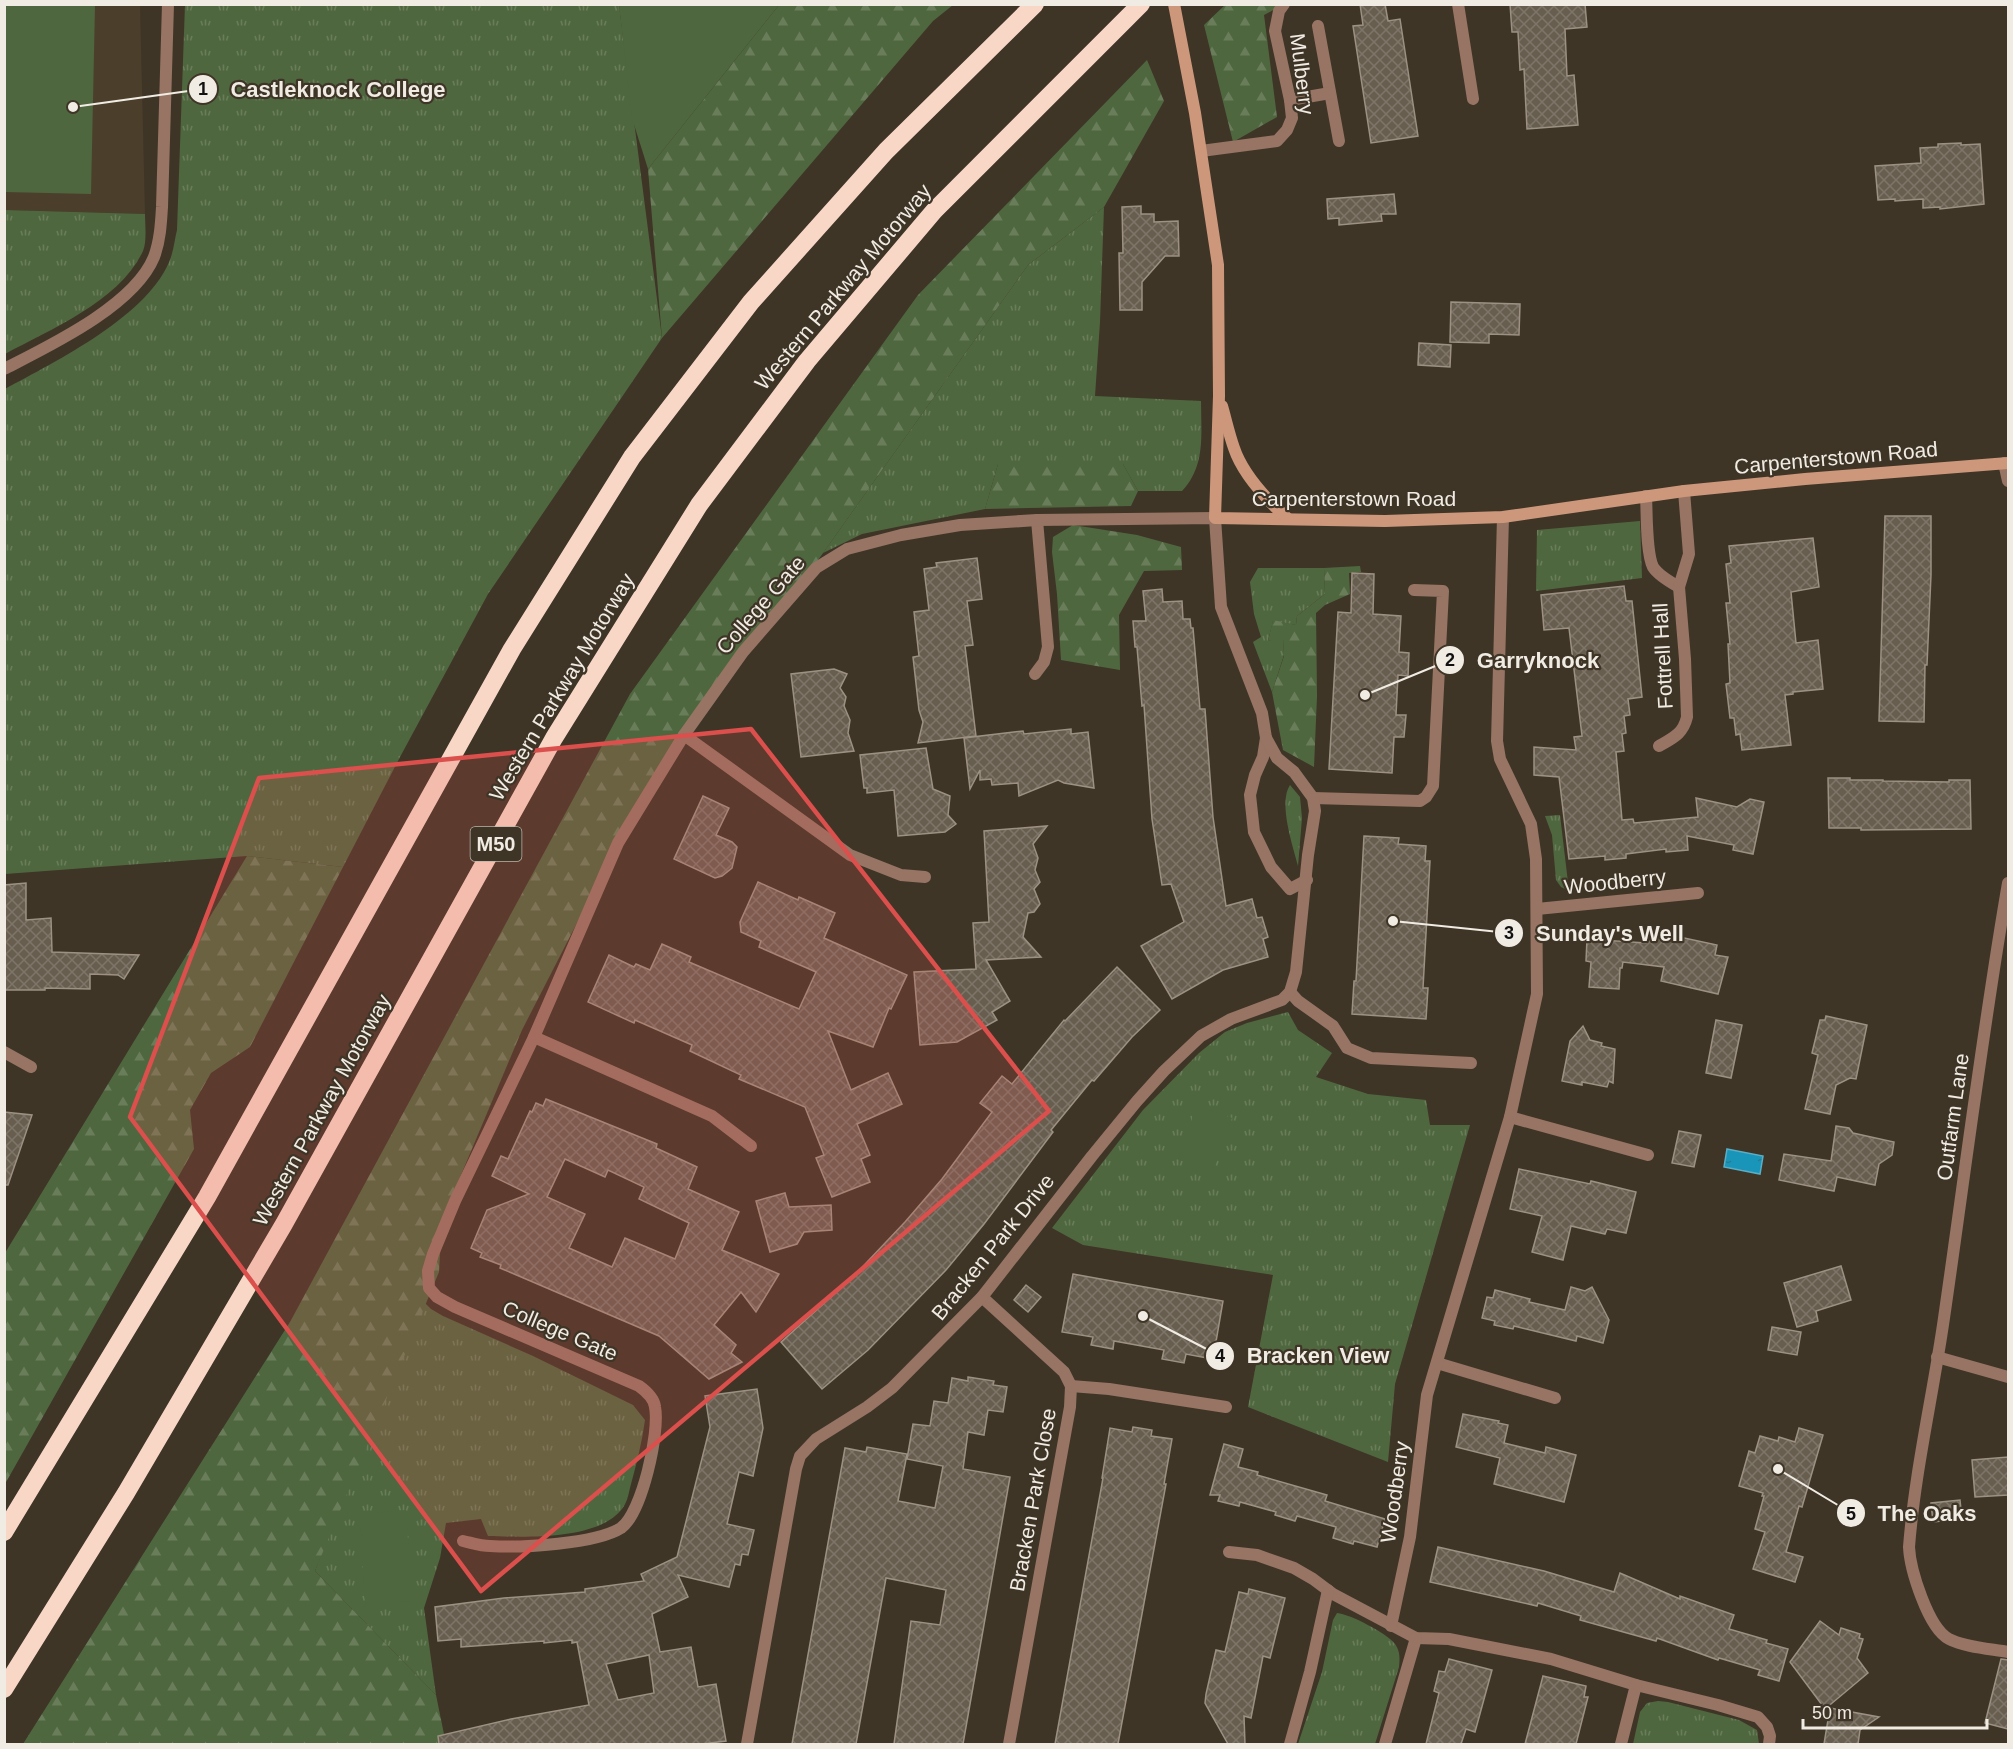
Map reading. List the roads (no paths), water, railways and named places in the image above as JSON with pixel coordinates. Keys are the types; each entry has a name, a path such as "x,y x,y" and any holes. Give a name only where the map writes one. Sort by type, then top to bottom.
{"highway":[{"path":"4,1532 207,1197 512,649 632,457 759,293 886,151 1035,4"},
{"name":"Western Parkway Motorway","path":"4,1689 126,1493 284,1224 554,738 699,505 807,361 934,211 1141,4"}],"street":[{"path":"4,369 88,325 129,291 154,258 162,207 168,4"},
{"path":"1174,4 1201,151 1218,265 1219,396 1215,519 1221,608 1262,713 1266,738 1263,757 1250,795 1254,832 1271,867 1290,889 1307,880"},
{"name":"Mulberry","path":"1201,151 1277,141 1287,130 1292,118 1290,100 1275,31 1279,11 1284,4"},
{"path":"1458,4 1473,99"},
{"path":"1318,26 1339,141"},
{"path":"1290,100 1330,93"},
{"path":"1219,396 1234,450 1269,502 1288,519"},
{"path":"2006,463 2008,481"},
{"name":"Carpenterstown Road","path":"1215,519 1385,520 1503,517 1684,491 2006,463"},
{"name":"Fottrell Hall","path":"1659,746 1679,735 1685,726 1687,717 1686,668 1679,587 1689,554 1684,491"},
{"name":"Fottrell Hall","path":"1646,496 1653,567 1668,581 1679,587"},
{"name":"Woodberry","path":"1391,1626 1410,1538 1427,1395 1510,1117 1537,994 1536,859 1531,824 1500,759 1497,741 1503,517"},
{"name":"College Gate","path":"463,1541 489,1546 532,1546 599,1537 624,1526 634,1512 642,1494 655,1436 655,1405 648,1392 639,1386 437,1298 429,1288 428,1271 455,1201 534,1037 618,843 684,735 744,652 816,568 847,549 901,535 960,525 1037,520 1215,519"},
{"path":"1035,674 1044,662 1048,647 1037,520"},
{"path":"1313,798 1420,801 1426,797 1433,786 1443,591 1414,590"},
{"path":"684,735 850,855 901,874 925,877"},
{"path":"1266,738 1277,758 1294,772 1313,798 1315,811 1296,972 1290,992 1298,1001 1326,1020 1347,1048 1360,1054 1371,1058 1471,1063"},
{"name":"Outfarm Lane","path":"2008,883 1910,1534 1910,1560 1919,1591 1942,1634 1957,1642 2008,1652"},
{"name":"Woodberry","path":"1537,909 1698,893"},
{"name":"Bracken Park Drive","path":"747,1744 800,1456 816,1439 892,1388 982,1298 1098,1148 1164,1071 1201,1036 1231,1018 1282,1000 1290,992"},
{"path":"534,1037 712,1116 751,1146"},
{"path":"4,1052 31,1066"},
{"path":"1510,1117 1647,1155"},
{"name":"Bracken Park Close","path":"982,1298 1064,1372 1071,1386 1070,1407 1009,1744"},
{"path":"1937,1357 2008,1377"},
{"path":"1437,1363 1555,1398"},
{"path":"1071,1386 1109,1389 1226,1407"},
{"path":"1229,1552 1257,1555 1293,1568 1391,1626 1416,1638 1449,1639 1551,1659 1636,1685 1758,1717 1767,1726 1770,1736 1769,1744"},
{"path":"1290,1744 1310,1672 1328,1590"},
{"path":"1385,1744 1416,1638"},
{"path":"1621,1744 1636,1685"}],"water":[{"path":"1727,1149 1763,1156 1760,1174 1724,1167"}],"place":[{"name":"Castleknock College","path":"73,107"},
{"name":"Garryknock","path":"1365,695"},
{"name":"Sunday's Well","path":"1393,921"},
{"name":"Bracken View","path":"1143,1316"},
{"name":"The Oaks","path":"1778,1469"}]}
